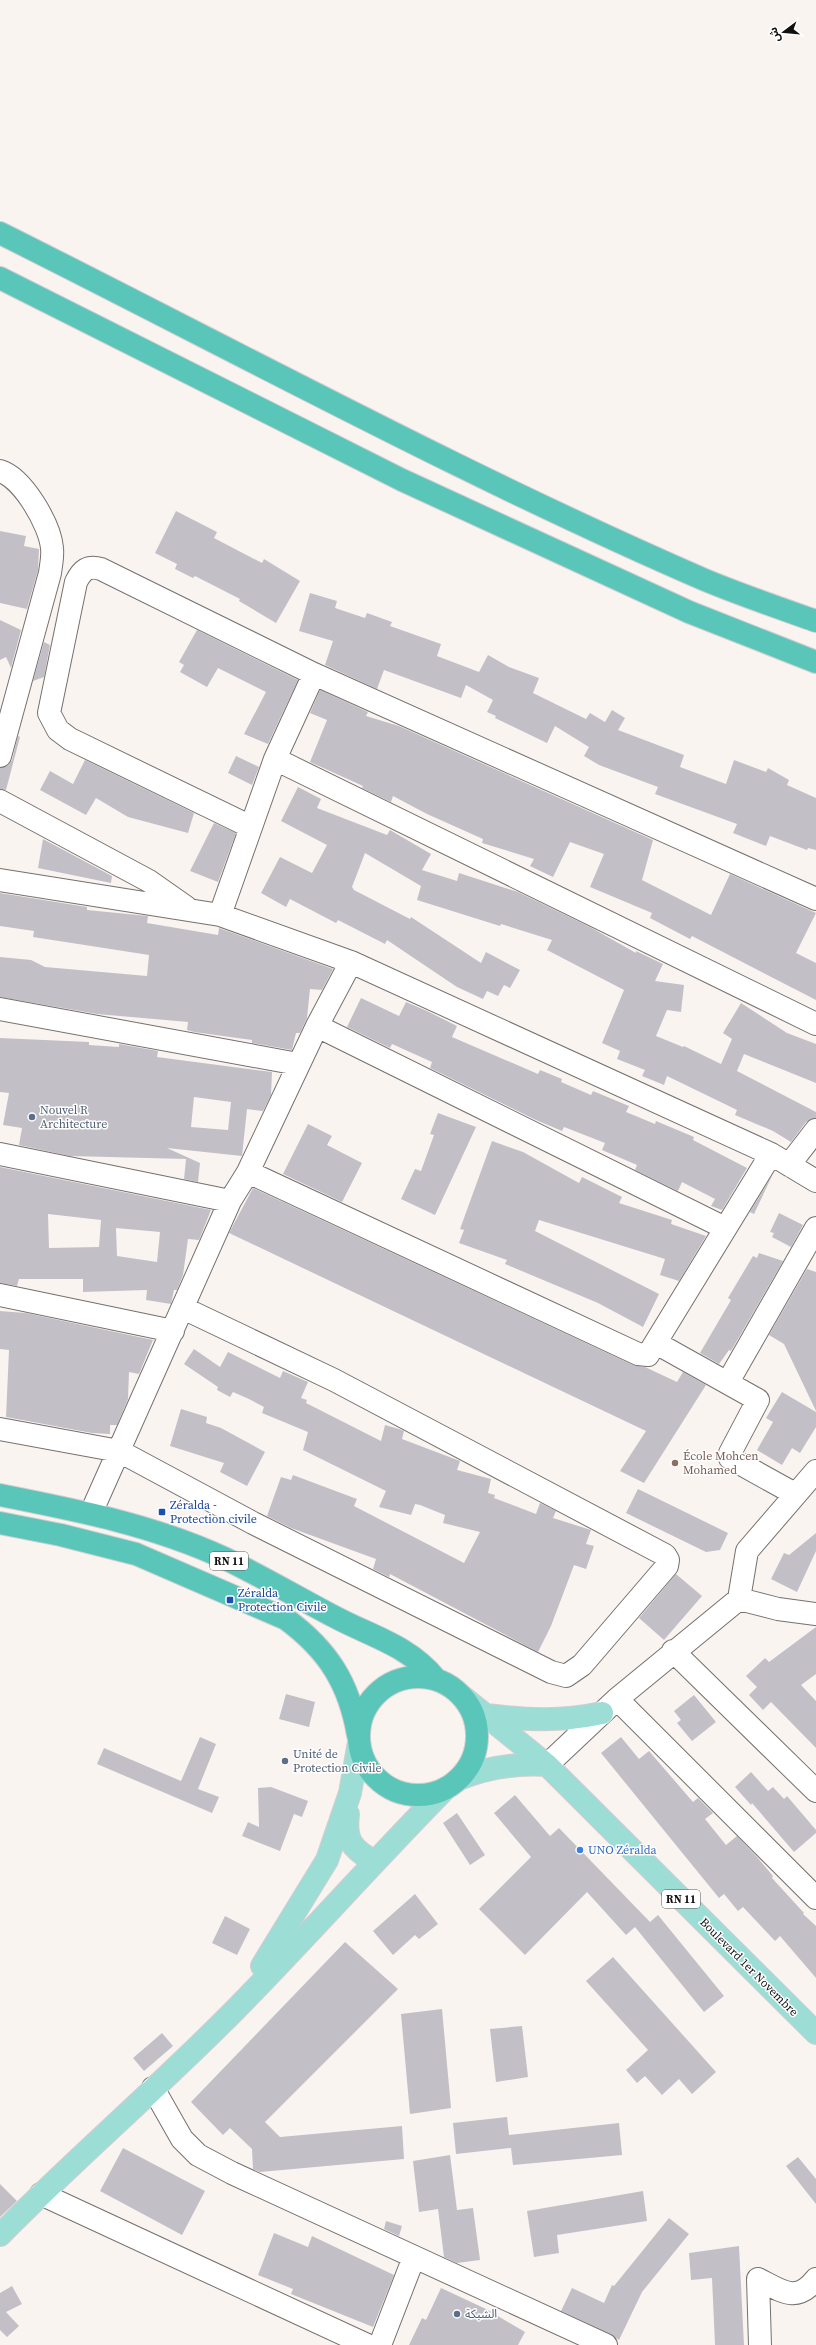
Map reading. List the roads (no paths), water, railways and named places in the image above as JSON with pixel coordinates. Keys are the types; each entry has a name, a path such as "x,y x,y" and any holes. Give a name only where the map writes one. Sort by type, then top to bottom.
{"highway":[{"path":"0,233 187,326 428,451 707,580 816,621"},
{"path":"0,278 402,480 689,612 816,662"},
{"name":"RN 11","path":"0,1495 91,1512 131,1524 224,1558 333,1617 408,1652 424,1664 435,1678"},
{"name":"RN 11","path":"0,1523 61,1535 136,1554 286,1618 306,1634 337,1672 350,1699 358,1738"},
{"path":"420,1676 435,1678 455,1689 463,1696 473,1712 478,1730 477,1748 470,1765 452,1784 426,1795 407,1794 389,1788 374,1776 364,1760 358,1738 361,1719 367,1705 377,1693 390,1683 404,1678 420,1676"}],"main road":[{"name":"RN 11","path":"463,1696 547,1765"},
{"path":"486,1715 533,1721 556,1720 610,1706"},
{"path":"358,1738 346,1831 358,1851 374,1861"},
{"path":"0,2235 40,2194 235,2010 374,1861 452,1784 476,1772 505,1765 547,1765"},
{"name":"Boulevard 1er Novembre","path":"547,1765 816,2033"},
{"path":"235,2010 327,1860 350,1793"}],"street":[{"path":"0,471 8,474 39,509 52,548 50,573 0,756"},
{"path":"251,827 70,740 58,730 50,713 76,582 86,569 92,566 101,568 314,674 816,899"},
{"path":"220,915 275,759 314,674"},
{"path":"275,759 816,1024"},
{"path":"0,801 149,881 190,910"},
{"path":"0,880 220,915 351,962 770,1154 816,1181"},
{"path":"91,1512 230,1201 248,1172 298,1064 351,962"},
{"path":"0,1009 298,1064"},
{"path":"317,1026 725,1228"},
{"path":"789,1165 816,1130"},
{"path":"0,1154 230,1201"},
{"path":"248,1172 638,1354 648,1355 770,1154"},
{"path":"728,1382 816,1228"},
{"path":"0,1295 173,1331"},
{"path":"0,1429 119,1451 260,1527 551,1672 566,1676 582,1666 667,1566 668,1560 658,1551 334,1380 183,1308"},
{"path":"656,1343 757,1399 759,1402 730,1453 731,1461 795,1494"},
{"path":"547,1765 610,1706 673,1651 739,1598 747,1551 816,1471"},
{"path":"739,1598 778,1609 816,1614"},
{"path":"673,1651 816,1791"},
{"path":"610,1706 816,1898"},
{"path":"153,2088 182,2139 198,2155 232,2173 606,2345"},
{"path":"40,2194 367,2345"},
{"path":"380,2345 414,2257"},
{"path":"760,2345 758,2279 783,2291 798,2294 807,2290 816,2279"}],"place":[{"name":"Nouvel R Architecture","path":"32,1117"},
{"name":"École Mohcen Mohamed","path":"675,1463"},
{"name":"Zéralda - Protection civile","path":"162,1512"},
{"name":"Zéralda Protection Civile","path":"230,1600"},
{"name":"Unité de Protection Civile","path":"285,1761"},
{"name":"UNO Zéralda","path":"580,1850"},
{"name":"الشبكة","path":"457,2314"}]}
